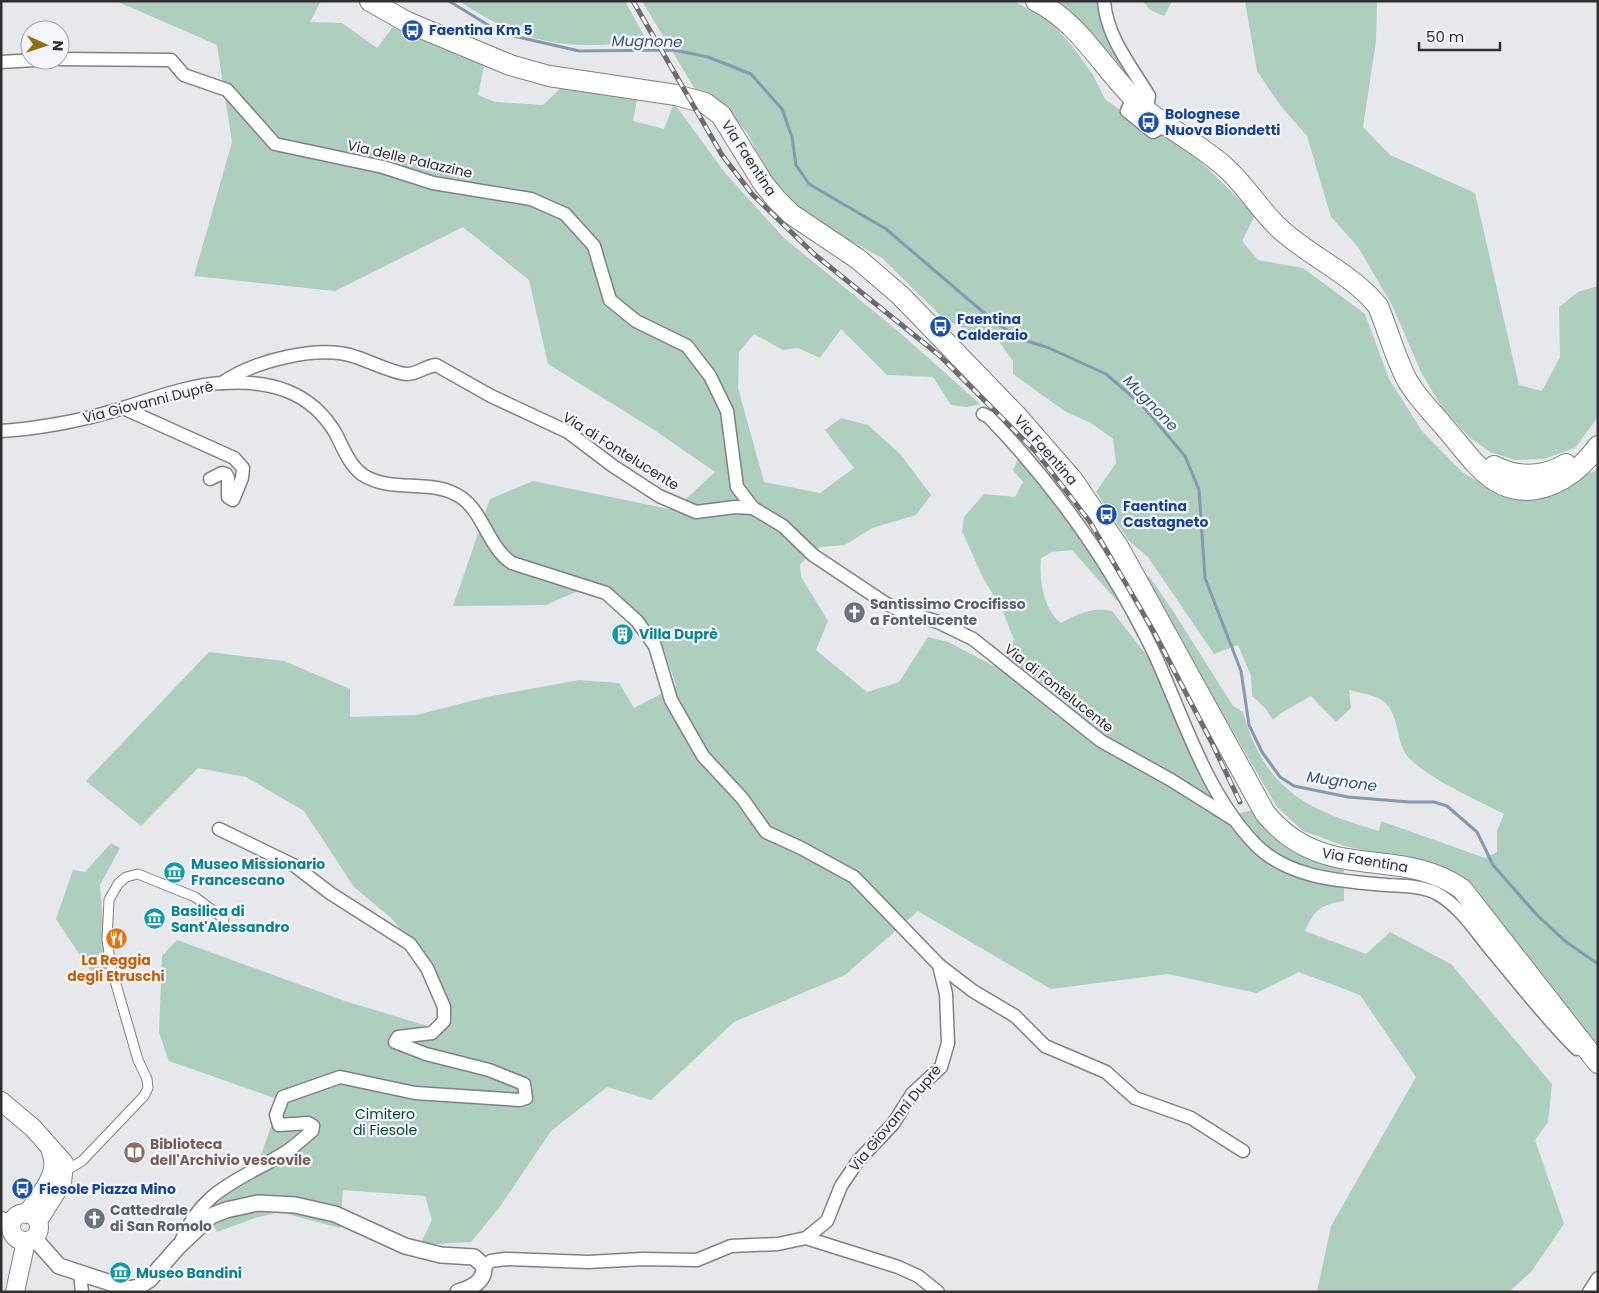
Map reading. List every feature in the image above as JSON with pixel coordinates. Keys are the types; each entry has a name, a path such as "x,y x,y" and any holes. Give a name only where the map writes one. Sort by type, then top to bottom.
{"main road":[{"name":"Via Faentina","path":"370,1 415,26 510,65 549,76 676,95 714,108 725,121 750,164 776,199 791,214 858,259 901,296 1017,416 1072,479 1119,548 1265,813 1277,827 1290,838 1322,854 1355,861 1432,872 1456,885 1467,895 1592,1056"},
{"path":"1036,1 1069,23 1116,80 1140,104 1226,168 1279,228 1358,286 1372,299 1384,319 1407,380 1475,463 1494,480 1521,489 1542,488 1572,475 1585,464 1598,446"},
{"path":"1442,424 1495,467 1526,475 1558,469 1574,459 1598,435"},
{"path":"1,1101 25,1120 44,1141 53,1156 62,1183 23,1226 15,1292"}],"street":[{"path":"1104,1 1109,24 1123,58 1149,96 1140,104"},
{"name":"Via delle Palazzine","path":"70,59 170,60 184,75 227,90 275,144 383,167 434,183 531,199 565,214 594,246 610,300 636,321 687,346 710,376 726,411 737,487 753,508"},
{"path":"1,62 20,61"},
{"name":"Via di Fontelucente","path":"222,383 240,371 312,352 342,353 406,374 436,365 491,396 568,432 613,466 659,496 696,512 735,507 753,508 783,526 813,555 885,603 938,622 973,639 1101,741 1171,780 1233,818"},
{"name":"Via Giovanni Duprè","path":"1,431 88,418 156,397 222,383 266,385 287,389 302,398 325,418 355,468 364,475 393,486 435,488 452,493 472,507 493,543 505,558 512,563 606,593 636,621 655,646 671,700 703,756 742,798 766,832 801,848 854,877 939,966 946,994 948,1043 940,1067 912,1094 893,1124 858,1161 841,1186 827,1221 806,1238 778,1244 732,1246 697,1260 643,1259 588,1262 505,1259 491,1261 484,1266"},
{"path":"123,408 234,458 243,468 242,478 233,500 228,497 228,478 226,474 222,473 210,479"},
{"name":"Via Faentina","path":"983,414 989,416 1028,457 1095,547 1154,654 1199,757 1233,818 1256,845 1272,858 1289,867 1316,876 1348,882 1415,887 1427,890 1446,900 1467,921 1556,1028 1577,1049 1592,1056"},
{"path":"178,1247 197,1213 209,1198 239,1177 282,1155 312,1131 313,1126 308,1123 278,1125 276,1115 282,1097 340,1077 415,1093 520,1100 526,1098 524,1084 489,1070 426,1054 395,1042 398,1037 432,1033 444,1021 444,1007 430,975 410,944 330,893 295,866 219,829"},
{"path":"59,1170 82,1161 144,1096 148,1088 147,1079 138,1060 111,967 107,939 109,900 118,884 126,876 138,874 195,897 224,919"},
{"path":"939,966 974,991 1015,1016 1045,1046 1106,1072 1135,1098 1191,1118 1243,1151"},
{"path":"23,1226 59,1266 125,1289 143,1289 178,1247 204,1222 217,1213 245,1204 272,1203 304,1206 335,1214 405,1246 441,1255 474,1257 484,1266 481,1280 472,1287 458,1292"},
{"path":"806,1238 898,1267 918,1276 938,1292"},
{"path":"80,1274 82,1292"},
{"path":"1589,1292 1598,1278"}],"green space":[{"name":"Cimitero di Fiesole","path":"116,1 321,1 310,22 342,23 377,48 393,27 484,66 478,95 495,102 543,105 562,87 638,94 633,121 664,129 674,103 725,173 784,238 898,331 980,404 967,407 951,405 933,377 887,375 841,329 820,358 798,348 783,350 754,334 739,352 738,388 764,482 820,493 854,468 825,430 841,418 868,425 900,454 931,495 916,515 872,528 845,545 820,547 800,564 801,577 828,621 816,650 867,692 899,682 928,637 948,642 994,666 1014,640 1002,609 983,578 962,531 964,517 984,494 1015,497 1023,482 1013,470 1019,457 1061,506 1122,597 1117,601 1072,550 1052,552 1041,558 1041,575 1046,602 1055,617 1061,623 1079,614 1098,610 1112,611 1148,657 1237,814 1253,810 1272,833 1282,841 1304,854 1344,870 1344,901 1329,904 1319,909 1305,931 1366,954 1390,932 1451,964 1552,1084 1548,1122 1535,1140 1564,1224 1531,1272 1509,1292 1317,1292 1331,1226 1416,1077 1360,995 1299,972 1256,993 1168,974 1051,989 918,911 845,975 734,1022 651,1100 607,1087 551,1131 499,1208 471,1242 420,1245 432,1220 425,1196 343,1190 340,1228 280,1212 255,1218 217,1232 202,1204 261,1155 280,1100 169,1061 159,1033 162,956 177,940 345,1001 444,1031 450,1011 427,960 390,917 354,887 304,811 246,777 198,768 141,826 86,781 209,652 284,661 350,689 350,717 417,715 487,697 579,680 619,683 634,708 676,686 662,643 641,617 596,583 546,605 453,606 490,499 533,481 674,510 715,472 653,429 548,364 529,280 463,227 335,291 194,276 232,142 217,45"},
{"path":"459,1 625,1 648,43 586,45 537,39 497,23"},
{"path":"642,1 1014,1 1051,22 1073,47 1093,75 1105,99 1149,132 1168,137 1202,163 1255,215 1242,241 1258,260 1303,268 1365,314 1389,379 1422,431 1462,472 1501,495 1544,493 1595,471 1598,467 1598,1049 1440,867 1345,846 1303,831 1277,807 1190,658 1147,577 1149,576 1175,614 1233,706 1243,712 1252,739 1263,761 1276,778 1292,793 1310,805 1330,815 1379,831 1381,821 1485,858 1497,852 1497,831 1504,814 1440,781 1408,757 1401,744 1393,714 1389,707 1379,698 1349,690 1351,708 1336,722 1311,696 1281,713 1273,720 1265,708 1252,696 1251,676 1238,645 1214,654 1148,557 1129,541 1096,492 1116,463 1113,439 1091,423 1066,412 1013,374 1013,361 995,336 968,330 945,320 882,258 811,219 789,201 763,165 748,134 725,107 696,91"},
{"path":"1058,1 1101,1 1143,93 1115,71 1099,40"},
{"path":"1143,1 1172,1 1164,16 1150,10"},
{"path":"1245,1 1377,1 1376,41 1363,127 1390,155 1475,193 1519,385 1542,391 1560,357 1559,307 1578,292 1598,286 1598,417 1575,448 1544,459 1515,460 1490,452 1469,437 1441,406 1421,372 1392,305 1358,247 1331,217 1307,136 1280,105 1257,71"},
{"path":"111,843 120,848 100,885 106,964 110,977 90,970 56,919 73,870 85,872"}],"waterway":[{"name":"Mugnone","path":"449,1 501,33 579,51 674,50 708,57 751,74 782,109 792,137 796,165 809,184 886,229 997,324 1024,340 1049,348 1106,374 1142,405 1185,456 1199,490 1205,578 1241,671 1249,725 1262,752 1280,777 1294,786 1348,797 1434,802 1447,806 1477,832 1493,865 1537,915 1565,941 1598,964"}],"railway":[{"path":"633,1 722,155 752,194 814,254 940,356 1036,452 1090,522 1154,632 1211,741 1240,802"}],"place":[{"name":"Faentina Km 5","path":"413,30"},
{"name":"Bolognese Nuova Biondetti","path":"1149,122"},
{"name":"Faentina Calderaio","path":"941,327"},
{"name":"Faentina Castagneto","path":"1107,514"},
{"name":"Santissimo Crocifisso a Fontelucente","path":"854,612"},
{"name":"Villa Duprè","path":"623,634"},
{"name":"Museo Missionario Francescano","path":"175,872"},
{"name":"Basilica di Sant'Alessandro","path":"155,919"},
{"name":"La Reggia degli Etruschi","path":"116,938"},
{"name":"Biblioteca dell'Archivio vescovile","path":"134,1152"},
{"name":"Fiesole Piazza Mino","path":"23,1189"},
{"name":"Cattedrale di San Romolo","path":"94,1218"},
{"name":"Museo Bandini","path":"120,1273"}]}
